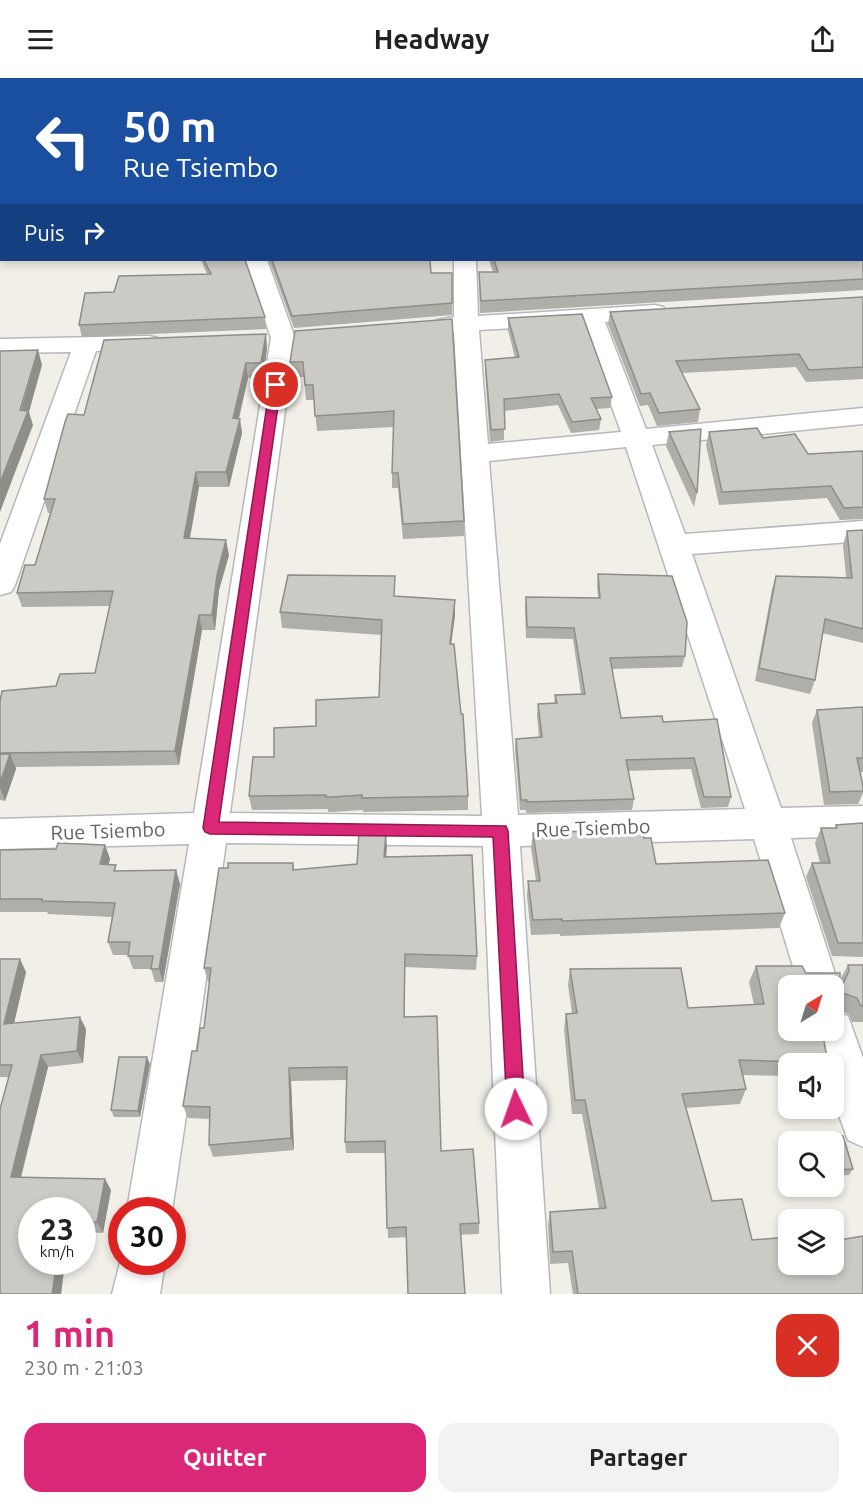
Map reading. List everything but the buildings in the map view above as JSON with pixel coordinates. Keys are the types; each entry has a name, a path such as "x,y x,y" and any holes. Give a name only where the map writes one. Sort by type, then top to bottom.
{"street":[{"path":"152,1197 283,338 256,261"},
{"path":"465,261 466,323 501,831 526,1294"},
{"path":"421,327 674,311"},
{"path":"591,316 676,545 816,975"},
{"path":"0,346 167,343"},
{"path":"0,585 86,346"},
{"path":"475,454 863,416"},
{"path":"676,545 863,531"},
{"name":"Rue Tsiembo","path":"0,834 210,828 501,831 863,821"},
{"path":"837,1041 863,1125"},
{"path":"136,1294 140,1275"}],"route":[{"path":"276,385 210,828 501,831 516,1109"}]}
